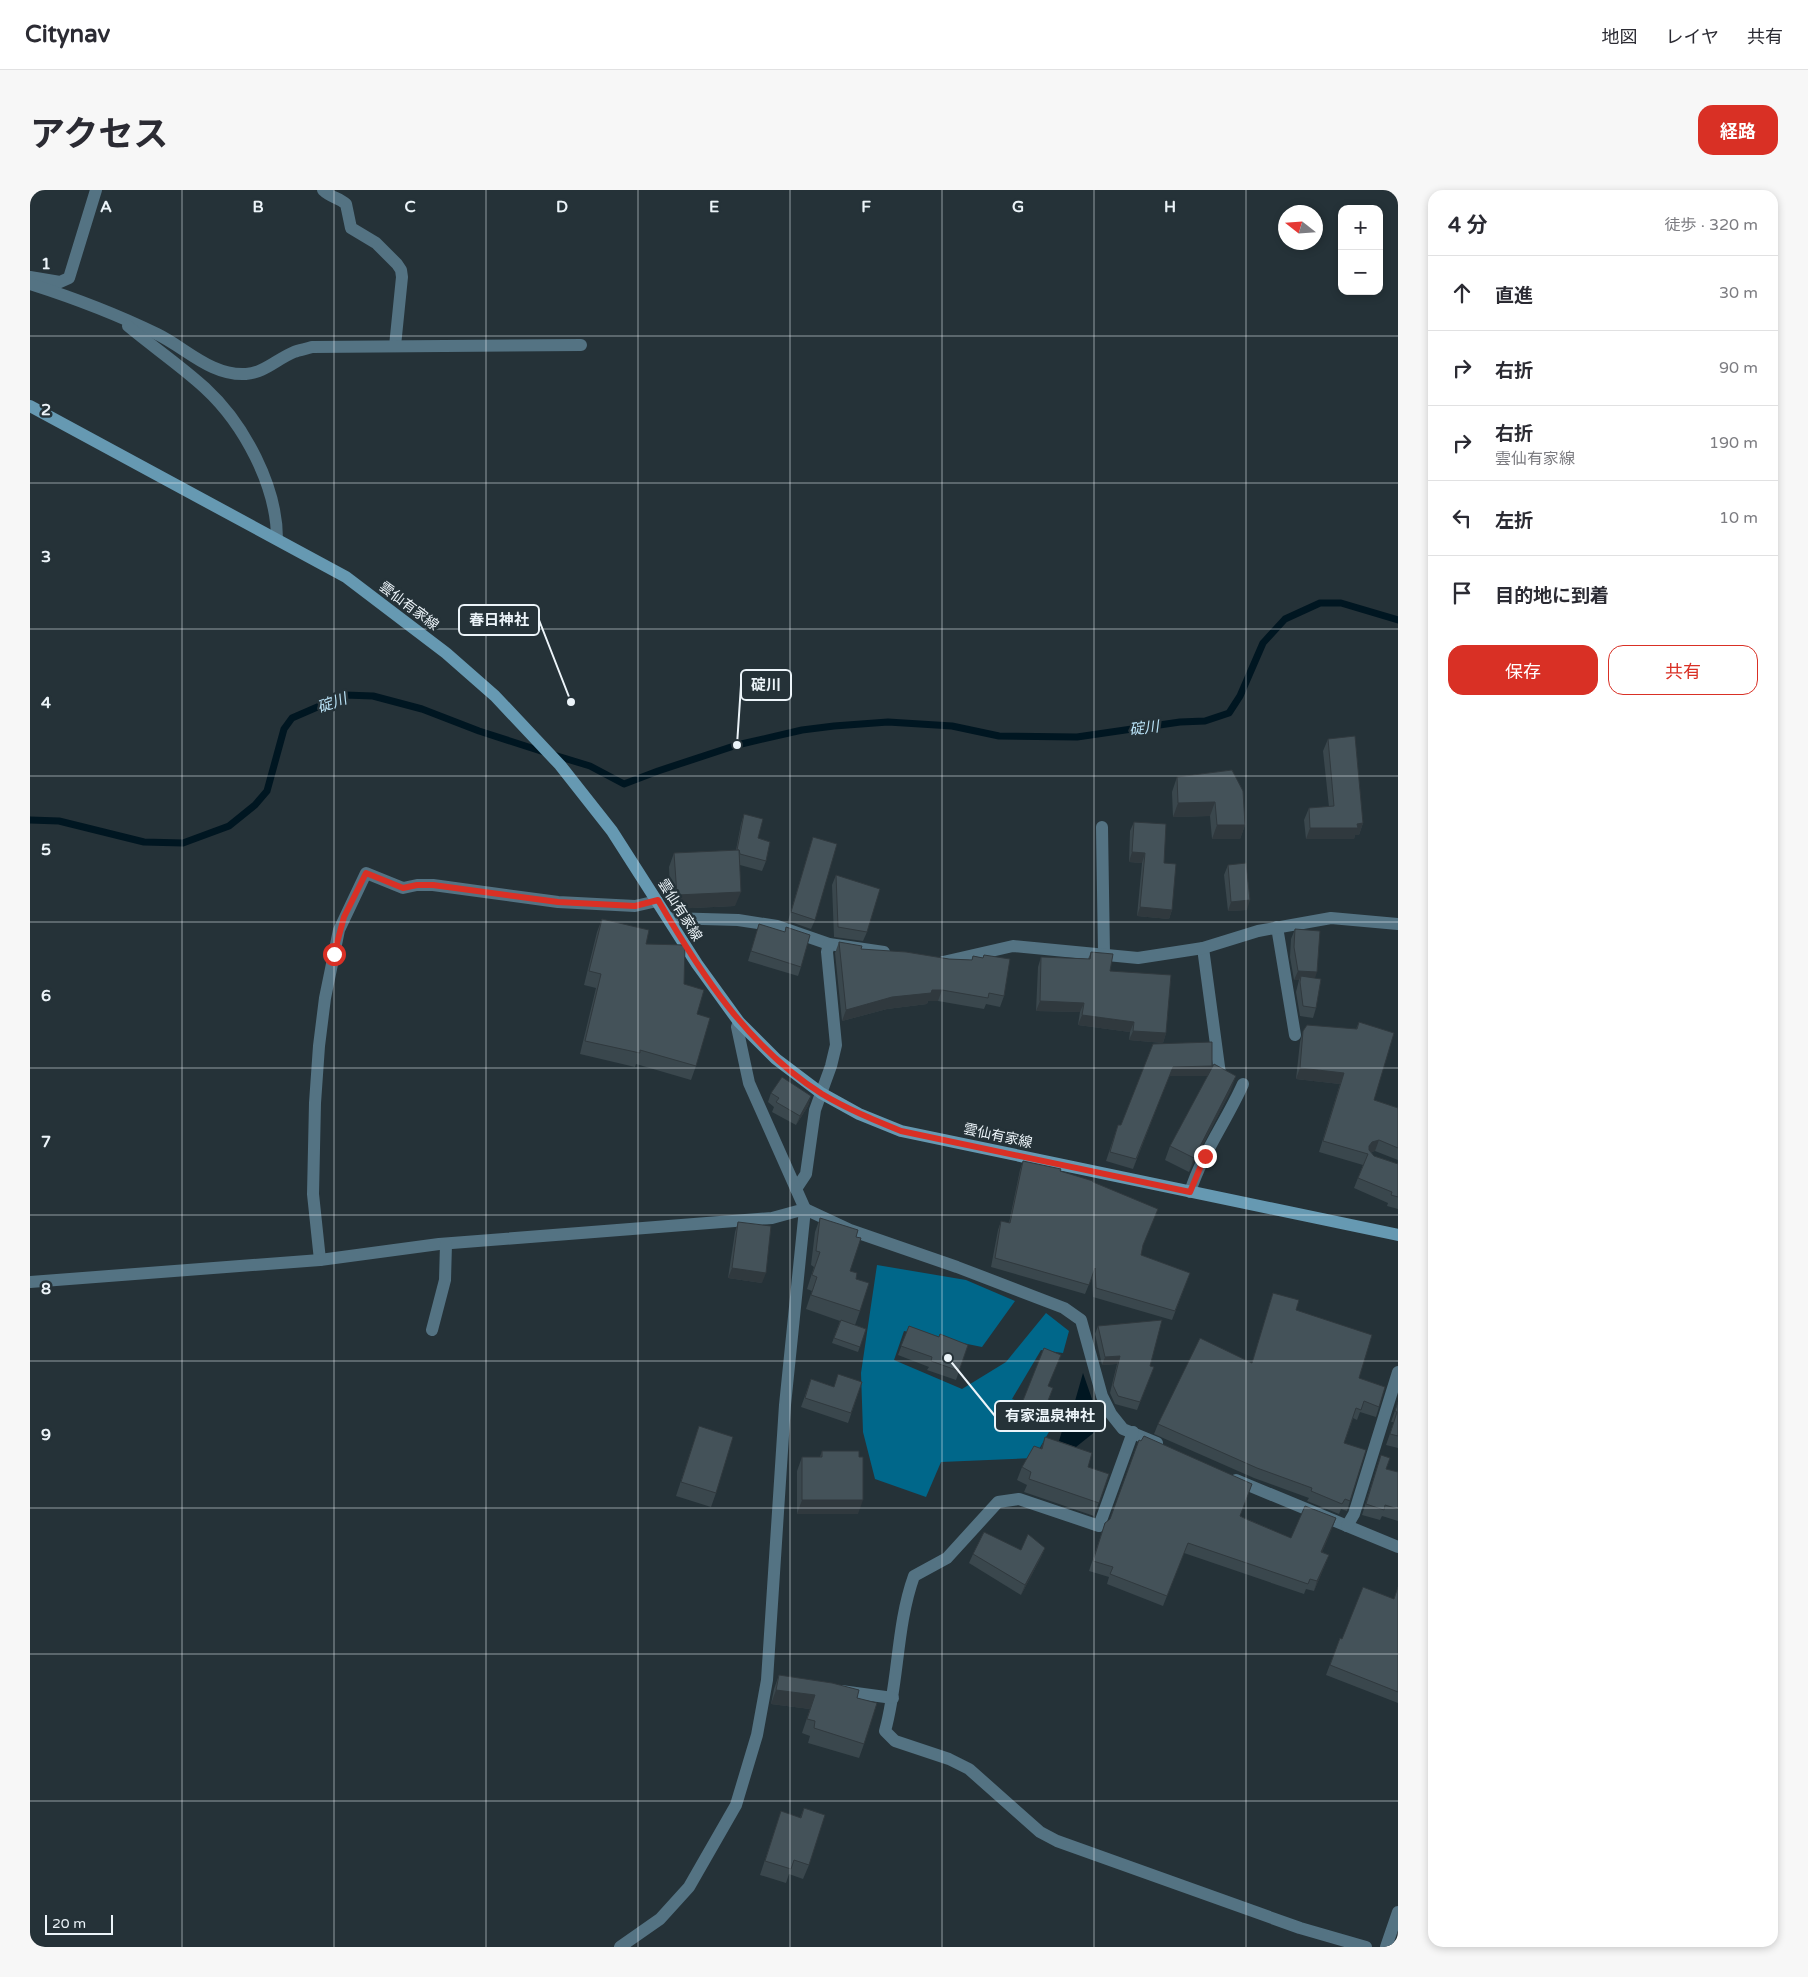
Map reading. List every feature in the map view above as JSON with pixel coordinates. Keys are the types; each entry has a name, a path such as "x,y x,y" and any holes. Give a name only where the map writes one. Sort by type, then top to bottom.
{"main road":[{"name":"雲仙有家線","path":"30,406 346,577 446,653 495,696 560,765 612,831 658,900 697,964 738,1022 776,1059 821,1093 859,1114 901,1131 1398,1235"}],"street":[{"path":"30,277 60,282 69,278 96,190"},
{"path":"323,190 346,204 351,228 376,243 401,270 402,277 395,346"},
{"path":"30,284 112,314 160,336 202,363 226,372 245,374 260,371 294,352 312,347 582,345"},
{"path":"112,314 205,389 232,420 252,449 269,490 277,521 277,539"},
{"path":"1102,827 1104,954"},
{"path":"320,1260 313,1194 314,1103 319,1046 339,930 366,873 403,888 417,885 433,885 558,902 635,906 658,900"},
{"path":"668,918 748,921 777,926 829,944 897,954"},
{"path":"927,959 946,962 1013,946 1138,958 1203,948 1258,931 1332,918 1398,924"},
{"path":"1277,927 1295,1035"},
{"path":"796,1189 806,1174 815,1110 836,1045 827,952 829,944"},
{"path":"1203,948 1220,1074"},
{"path":"620,1947 660,1919 689,1887 736,1805 758,1735 772,1681 785,1405 805,1209 749,1083 737,1027 738,1022"},
{"path":"1190,1192 1205,1156 1232,1109 1243,1084"},
{"path":"30,1282 320,1260 446,1244 772,1218 805,1209 850,1230 957,1267 1064,1308 1081,1320 1102,1396 1123,1429 1167,1448"},
{"path":"432,1330 445,1280 446,1244"},
{"path":"1347,1526 1354,1514 1398,1372"},
{"path":"1133,1432 1099,1526 1019,1499 998,1502 947,1558 914,1576 904,1617 893,1698 885,1731 894,1741 949,1759 969,1769 1040,1832 1057,1841 1300,1928 1366,1947"},
{"path":"1227,1476 1398,1547"},
{"path":"825,1689 893,1698"},
{"path":"1386,1947 1398,1912"}],"shaded area":[{"path":"877,1265 966,1280 1015,1301 982,1347 904,1331 894,1360 962,1389 1006,1362 1046,1313 1069,1331 1063,1353 1041,1350 1012,1399 1058,1416 1034,1458 941,1462 926,1497 875,1479 863,1432 861,1373"},
{"path":"1083,1373 1093,1402 1086,1408 1085,1423 1096,1431 1076,1447 1059,1441 1065,1421 1076,1416 1079,1406 1075,1401"}],"building":[{"path":"1355,736 1363,823 1357,824 1358,828 1310,828 1309,808 1334,806 1328,739"},
{"path":"1232,770 1243,791 1245,825 1217,825 1215,802 1178,803 1177,777"},
{"path":"744,814 763,819 758,838 770,842 766,861 740,854 739,850 737,850"},
{"path":"1134,822 1166,824 1164,863 1176,864 1172,910 1140,907 1145,853 1132,852"},
{"path":"813,837 837,844 815,920 791,912"},
{"path":"739,850 741,892 677,895 674,853"},
{"path":"1246,863 1250,900 1231,902 1228,865"},
{"path":"836,875 880,889 867,932 838,927"},
{"path":"602,919 649,930 646,944 685,945 684,984 704,990 697,1014 710,1018 696,1066 640,1050 640,1053 585,1041 601,974 589,971"},
{"path":"759,924 785,932 786,927 810,935 801,967 751,951"},
{"path":"1295,929 1320,931 1317,972 1298,971 1294,947"},
{"path":"839,942 862,946 861,949 906,952 949,959 972,960 973,956 983,958 984,955 1010,959 1004,996 989,993 988,998 932,990 931,993 892,997 846,1010"},
{"path":"1091,952 1113,954 1110,971 1171,975 1166,1033 1133,1031 1134,1022 1082,1015 1084,1003 1040,1001 1041,957 1090,959"},
{"path":"1301,976 1321,979 1316,1008 1303,1006"},
{"path":"1359,1022 1394,1033 1374,1100 1398,1108 1398,1148 1379,1140 1372,1142 1369,1150 1374,1156 1398,1164 1398,1197 1391,1195 1392,1192 1358,1178 1368,1154 1323,1141 1344,1073 1300,1068 1303,1031 1307,1025 1357,1029"},
{"path":"1212,1042 1212,1066 1173,1067 1136,1159 1110,1152 1118,1125 1121,1125 1153,1044"},
{"path":"1214,1064 1236,1076 1194,1158 1170,1146"},
{"path":"782,1077 811,1096 800,1116 776,1102 779,1098 771,1093"},
{"path":"1023,1161 1061,1169 1060,1171 1093,1181 1158,1209 1143,1245 1141,1255 1190,1273 1175,1311 1096,1288 1095,1268 1089,1285 995,1258 1001,1221 1010,1223"},
{"path":"820,1218 858,1230 856,1237 861,1238 850,1271 857,1273 856,1279 869,1283 860,1311 811,1295 817,1277 812,1275 820,1252 816,1251"},
{"path":"738,1222 771,1226 766,1273 732,1268"},
{"path":"1273,1293 1299,1300 1296,1310 1372,1335 1359,1378 1385,1387 1379,1407 1364,1401 1361,1410 1356,1408 1344,1443 1366,1450 1350,1501 1345,1499 1342,1504 1311,1491 1312,1488 1257,1468 1158,1424 1200,1338 1252,1363"},
{"path":"841,1320 866,1329 860,1347 834,1338"},
{"path":"1162,1320 1150,1366 1154,1367 1140,1402 1118,1396 1113,1385 1120,1356 1105,1357 1098,1326"},
{"path":"909,1326 939,1337 940,1334 968,1345 959,1371 931,1361 932,1357 901,1346"},
{"path":"1044,1348 1061,1355 1048,1386 1053,1388 1041,1418 1020,1408"},
{"path":"838,1374 862,1382 851,1413 805,1398 811,1379 834,1387"},
{"path":"1398,1402 1398,1436 1390,1434"},
{"path":"699,1426 733,1437 716,1493 681,1482"},
{"path":"1144,1436 1252,1484 1240,1516 1246,1519 1291,1538 1305,1506 1336,1518 1321,1552 1329,1555 1317,1581 1310,1579 1308,1584 1188,1543 1167,1596 1110,1574 1113,1567 1093,1561 1105,1523 1110,1519 1139,1440 1141,1441"},
{"path":"1045,1437 1092,1453 1088,1467 1109,1474 1099,1503 1029,1479 1031,1472 1022,1467 1034,1446 1042,1449"},
{"path":"822,1451 859,1451 859,1457 863,1457 863,1500 802,1500 802,1457 822,1457"},
{"path":"1381,1455 1390,1458 1386,1469 1398,1472 1398,1509 1385,1505 1384,1510 1366,1504"},
{"path":"984,1532 1021,1550 1028,1534 1045,1548 1025,1585 973,1554"},
{"path":"1363,1587 1394,1599 1398,1587 1398,1692 1330,1665"},
{"path":"779,1675 832,1683 859,1690 857,1698 877,1703 864,1744 814,1728 815,1721 807,1719 815,1695 776,1690"},
{"path":"804,1808 825,1815 809,1865 794,1860 791,1869 765,1861 781,1811 801,1818"}],"waterway":[{"name":"碇川","path":"554,755 590,766 624,784 737,745 802,730 834,726 888,722 952,726 999,736 1077,737 1180,722 1205,721 1229,713 1240,696 1263,643 1285,619 1320,603 1341,603 1398,620"},
{"name":"碇川","path":"30,820 59,821 144,842 183,843 229,826 255,805 267,791 284,729 292,718 345,695 373,696 422,709 479,731 544,752"}],"place":[{"name":"春日神社","path":"571,702"},
{"name":"碇川","path":"737,745"},
{"name":"有家温泉神社","path":"948,1358"}],"route":[{"path":"334,954 344,917 366,873 403,888 417,885 433,885 558,902 635,906 658,900 697,964 738,1022 776,1059 821,1093 859,1114 901,1131 1190,1192 1205,1156"}]}
